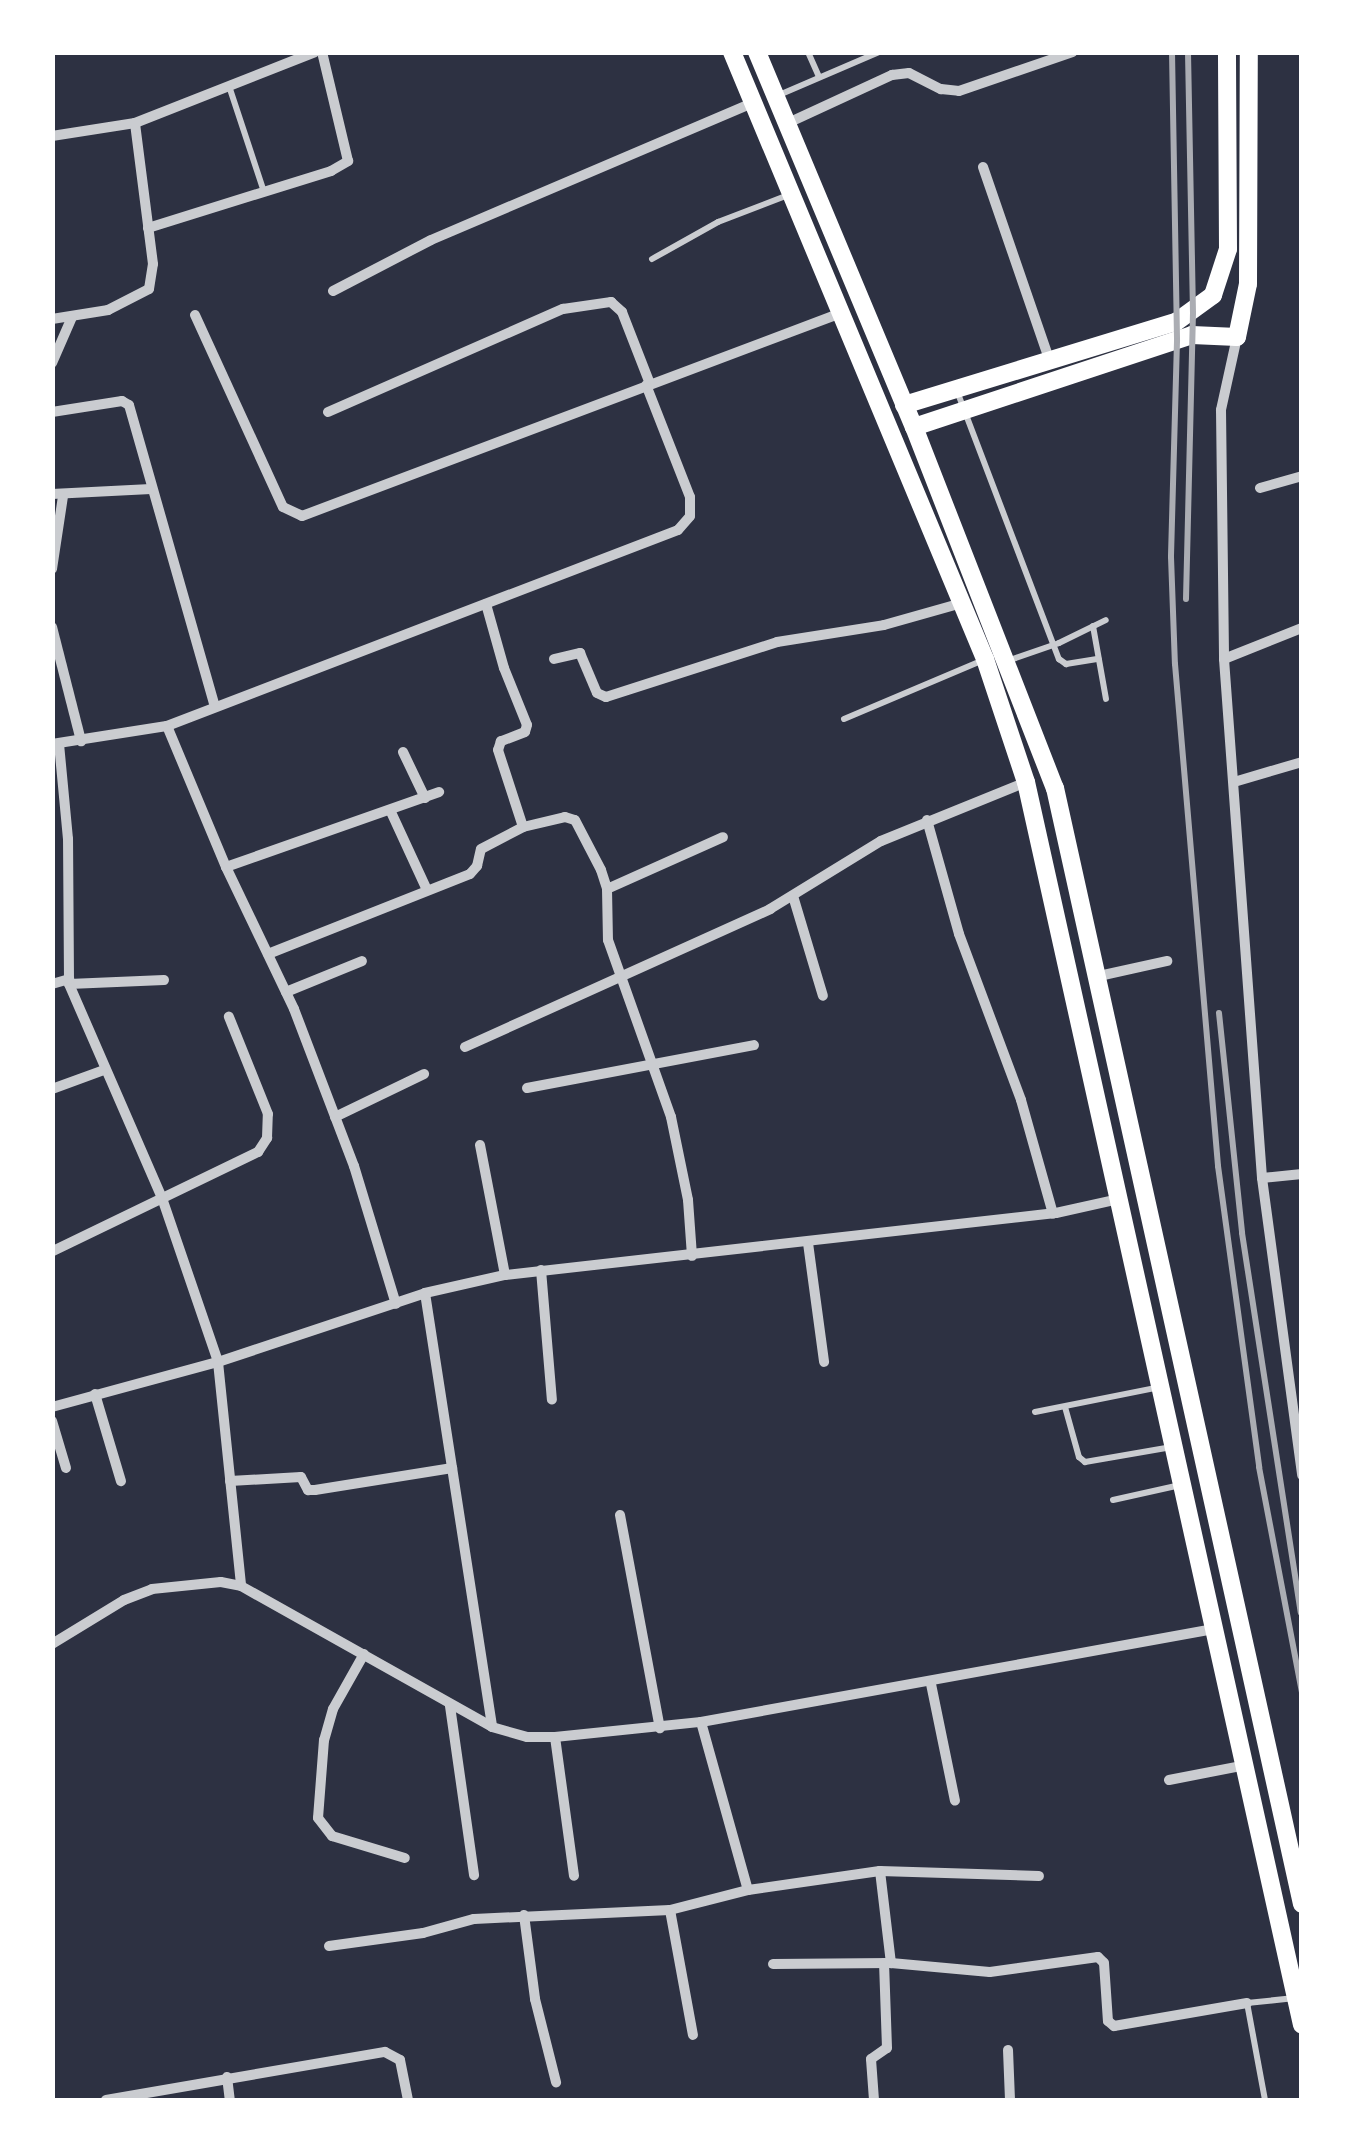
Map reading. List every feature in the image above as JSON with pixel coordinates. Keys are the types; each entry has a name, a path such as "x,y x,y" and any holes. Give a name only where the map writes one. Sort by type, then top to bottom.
{"main road":[{"path":"732,52 985,660 1026,782 1161,1387 1173,1447 1174,1486 1290,1999 1302,2025"},
{"path":"758,52 1008,660 1055,788 1302,1904"},
{"path":"904,405 1193,313 1213,296 1228,249 1227,52"},
{"path":"914,428 1192,335 1237,337 1248,284 1248,52"},
{"path":"1228,249 1248,284"}],"street":[{"path":"52,136 135,123 319,52 350,158 331,171 148,228"},
{"path":"788,123 892,75 909,73 941,89 959,92 1073,52"},
{"path":"334,291 430,240 755,102"},
{"path":"52,319 128,303 148,289 152,264 135,123"},
{"path":"983,167 1057,382"},
{"path":"52,984 69,979 68,839 56,744 168,726 685,524 692,509 622,312 611,302 563,309 328,412"},
{"path":"195,315 283,507 296,515 310,515 648,384 842,314"},
{"path":"52,362 72,317"},
{"path":"1237,337 1221,410 1224,659 1262,1178 1302,1475"},
{"path":"52,412 127,403 214,706"},
{"path":"1260,488 1302,476"},
{"path":"52,569 58,495 151,489"},
{"path":"554,659 580,653 597,693 606,697 777,642 879,626 962,603"},
{"path":"486,604 504,668 527,725 525,732 502,741 498,750 523,827"},
{"path":"52,627 81,740"},
{"path":"1224,659 1302,628"},
{"path":"168,726 226,867 286,992 336,1116 396,1304"},
{"path":"404,752 424,798"},
{"path":"1234,782 1302,762"},
{"path":"465,1048 793,896 882,841 1026,782"},
{"path":"226,867 439,792"},
{"path":"391,812 427,890"},
{"path":"268,954 470,874 478,866 481,849 523,827 569,817 592,845 608,889 605,924 681,1162 692,1256"},
{"path":"928,820 959,934 1021,1100 1055,1214"},
{"path":"608,889 723,836"},
{"path":"52,840 68,839"},
{"path":"793,896 824,996"},
{"path":"286,992 362,961"},
{"path":"1099,976 1167,961"},
{"path":"164,980 69,984 162,1198 218,1362 241,1586"},
{"path":"53,1251 258,1152 267,1138 268,1114 229,1016"},
{"path":"527,1088 754,1046"},
{"path":"52,1088 104,1070"},
{"path":"336,1116 424,1074"},
{"path":"480,1145 505,1275"},
{"path":"1262,1178 1302,1174"},
{"path":"52,1407 218,1362 426,1293 505,1275 1055,1214 1119,1198"},
{"path":"808,1242 824,1362"},
{"path":"541,1270 552,1400"},
{"path":"426,1293 492,1727"},
{"path":"95,1394 121,1481"},
{"path":"52,1421 66,1468"},
{"path":"230,1481 301,1477 308,1490 314,1490 452,1468"},
{"path":"620,1515 660,1728"},
{"path":"52,1644 124,1600 152,1589 202,1581 241,1586 492,1727 527,1737 556,1737 700,1722 931,1684 1208,1630"},
{"path":"364,1654 328,1724 318,1818 332,1836 405,1858"},
{"path":"931,1684 955,1802"},
{"path":"450,1706 474,1875"},
{"path":"700,1722 748,1890"},
{"path":"556,1737 574,1876"},
{"path":"1169,1780 1239,1766"},
{"path":"874,2100 871,2060 887,2048 887,1963 880,1871"},
{"path":"329,1946 422,1934 474,1920 670,1910 748,1890 880,1871 1039,1876"},
{"path":"670,1910 693,2034"},
{"path":"524,1916 535,1999 556,2082"},
{"path":"773,1964 887,1963 990,1972 1098,1957 1104,1963 1108,2021 1114,2026 1250,2003"},
{"path":"1008,2050 1010,2100"},
{"path":"106,2100 384,2052 400,2060 408,2100"},
{"path":"227,2077 230,2100"}],"lane":[{"path":"808,52 819,77"},
{"path":"776,96 879,52"},
{"path":"230,86 264,192"},
{"path":"652,260 718,222 791,194"},
{"path":"956,390 1053,646 1066,664 1099,660"},
{"path":"1008,660 1053,646 1106,620"},
{"path":"1093,626 1106,699"},
{"path":"844,719 985,660"},
{"path":"1035,1412 1161,1387"},
{"path":"1065,1407 1081,1460 1173,1447"},
{"path":"1113,1500 1174,1486"},
{"path":"1264,2100 1250,2003 1290,1999"}],"railway":[{"path":"1172,52 1177,341 1171,557 1175,664 1218,1166 1259,1467 1302,1692"},
{"path":"1186,599 1193,313 1188,52"},
{"path":"1219,1013 1242,1233 1301,1612"}]}
